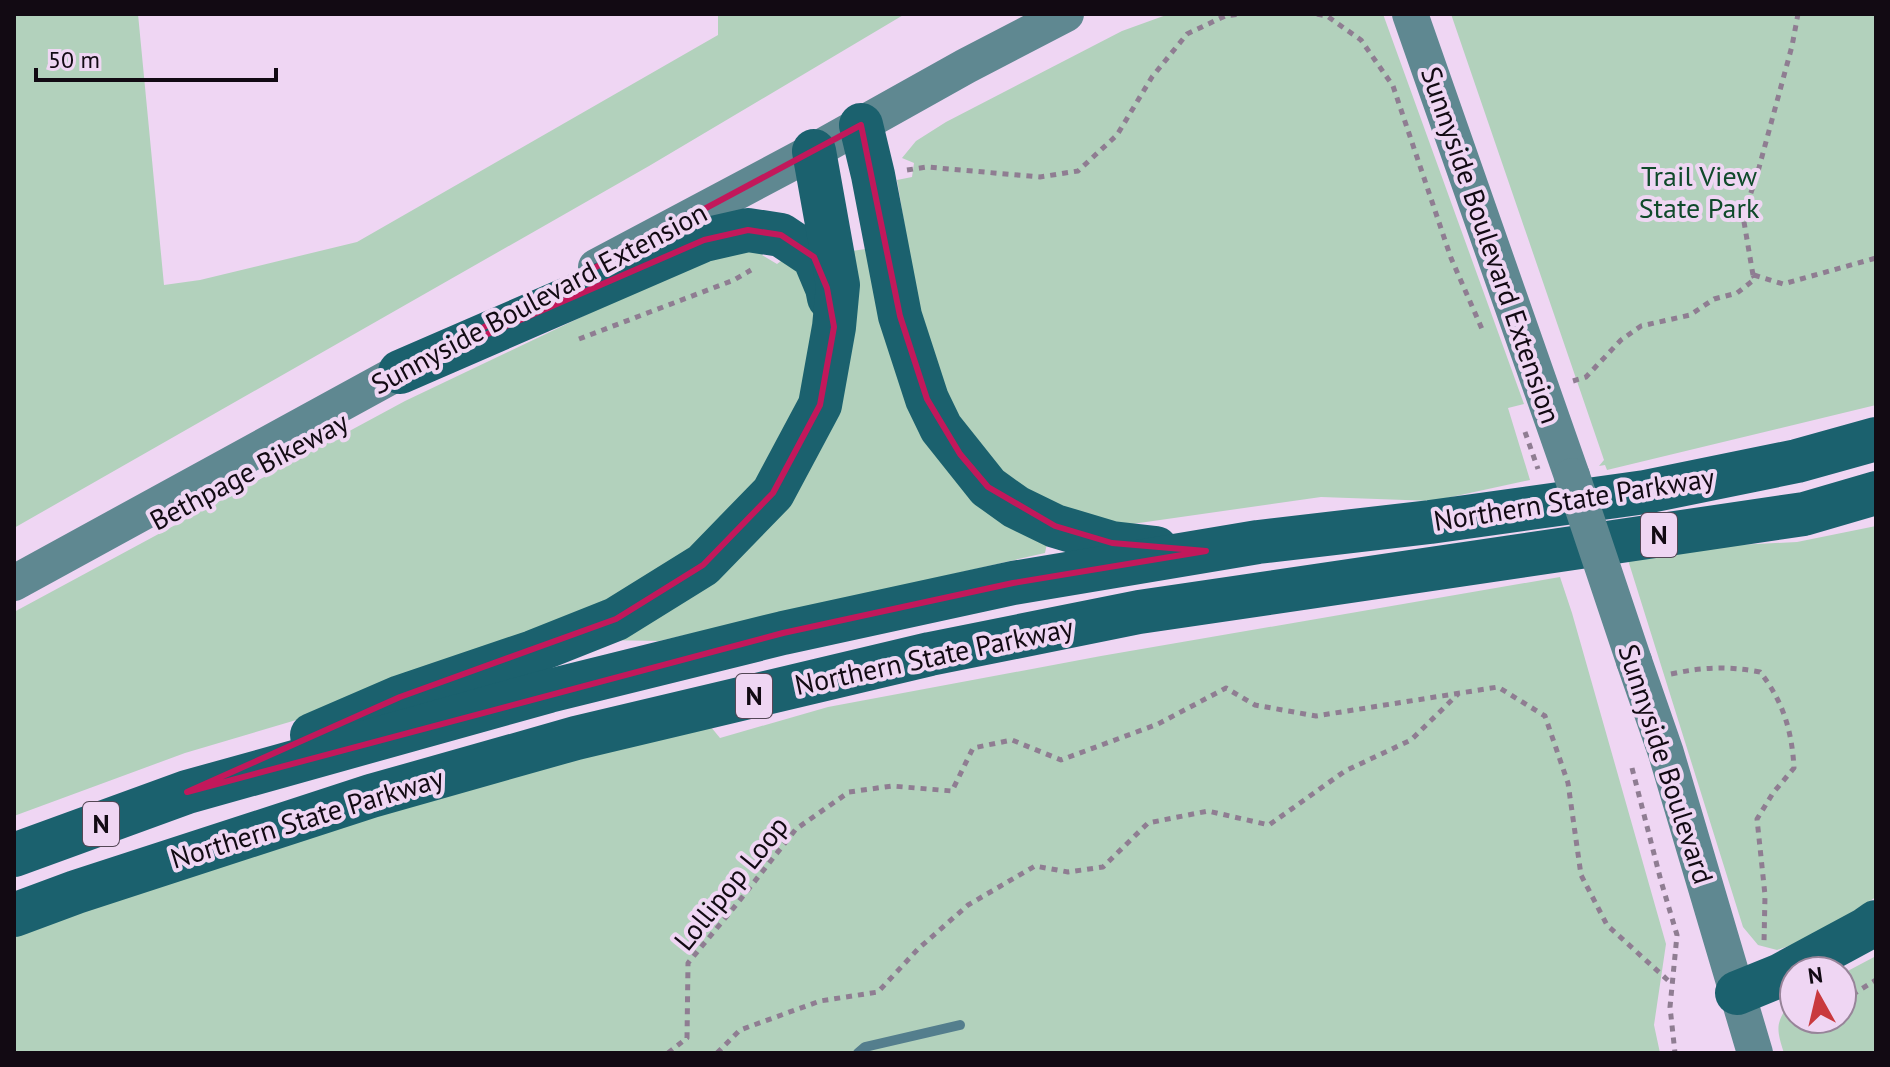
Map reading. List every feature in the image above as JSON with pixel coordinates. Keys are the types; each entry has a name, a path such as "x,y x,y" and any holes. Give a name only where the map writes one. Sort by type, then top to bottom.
{"highway":[{"path":"861,125 900,316 927,399 941,428 988,487 1016,507 1055,526 1112,543 1206,551"},
{"path":"187,792 400,697 533,652 616,619 703,565 773,493 820,405 838,285 814,151"},
{"path":"400,372 704,240 748,230 781,235 814,257 827,288 834,327"},
{"name":"Northern State Parkway","path":"14,855 187,792 549,691 783,633 1013,583 1258,542 1645,492 1797,461 1876,439"},
{"name":"Northern State Parkway","path":"14,915 341,805 430,779 576,738 930,654 1139,612 1804,514 1876,493"},
{"path":"1804,514 1876,513"},
{"path":"1737,993 1779,976 1876,922"}],"main road":[{"name":"Sunnyside Boulevard Extension","path":"14,583 1066,14"},
{"name":"Sunnyside Boulevard Extension","path":"1410,14 1572,476"},
{"name":"Sunnyside Boulevard","path":"1572,476 1648,668 1666,753 1755,1053"}],"path":[{"path":"873,175 927,167 1040,177 1078,171 1117,135 1152,77 1187,34 1225,16 1240,14"},
{"path":"1317,14 1327,16 1361,40 1393,86 1451,258 1482,331"},
{"path":"1563,384 1586,377 1621,340 1641,326 1690,315 1714,299 1737,293 1755,279 1743,216 1757,175 1798,14"},
{"path":"570,342 734,280 770,259 781,235"},
{"path":"1753,275 1783,284 1876,258"},
{"path":"1519,418 1525,432"},
{"path":"1648,668 1691,670 1734,667 1760,672 1772,686 1783,709 1793,745 1794,768 1757,819 1765,895 1764,944"},
{"name":"Lollipop Loop","path":"668,1053 687,1038 688,963 796,829 849,792 892,786 952,791 973,748 1012,740 1061,760 1158,724 1226,688 1255,705 1316,716 1498,687 1545,716 1568,783 1581,875 1607,925 1672,984"},
{"path":"717,1053 740,1030 753,1025 820,1001 878,992 918,949 968,905 1035,866 1068,872 1103,867 1148,823 1208,811 1269,825 1345,771 1411,740 1458,693"},
{"path":"1630,760 1677,935 1670,1007 1675,1053"},
{"path":"1858,991 1876,980"}],"highlighted area":[{"path":"861,125 900,316 927,399 960,454 988,487 1055,526 1112,543 1206,551 1013,583 783,633 187,792 400,697 616,619 703,565 773,493 820,405 834,327 827,288 814,257 781,235 748,230 704,240 400,372"}],"green space":[{"path":"14,14 138,14 164,285 200,280 357,242 718,35 718,14 905,14 649,166 14,528"},
{"path":"1169,14 1383,14 1524,404 1508,408 1530,480 1433,501 1321,497 1132,524 1065,517 998,480 953,428 925,349 897,180 912,177 914,163 902,158 916,141 946,122 1122,31"},
{"name":"Trail View State Park","path":"1451,14 1876,14 1876,405 1607,470 1605,465 1599,466 1604,460"},
{"path":"767,242 762,255 777,264 790,254 821,309 821,369 774,467 690,551 569,622 418,684 185,753 14,816 14,612 405,401 730,246"},
{"path":"872,248 894,342 1049,534 1045,553 659,641 600,640 768,517 852,251"},
{"path":"1876,526 1876,897 1812,938 1777,950 1758,945 1743,927 1628,560 1699,547 1797,542"},
{"path":"1560,577 1666,944 1654,1025 1660,1053 14,1053 14,934 453,788 706,721 720,738 828,707 1101,656"},
{"path":"1876,956 1876,1053 1784,1053 1779,1035 1858,1035 1858,966"}],"waterway":[{"path":"858,1053 865,1047 960,1025"}]}
